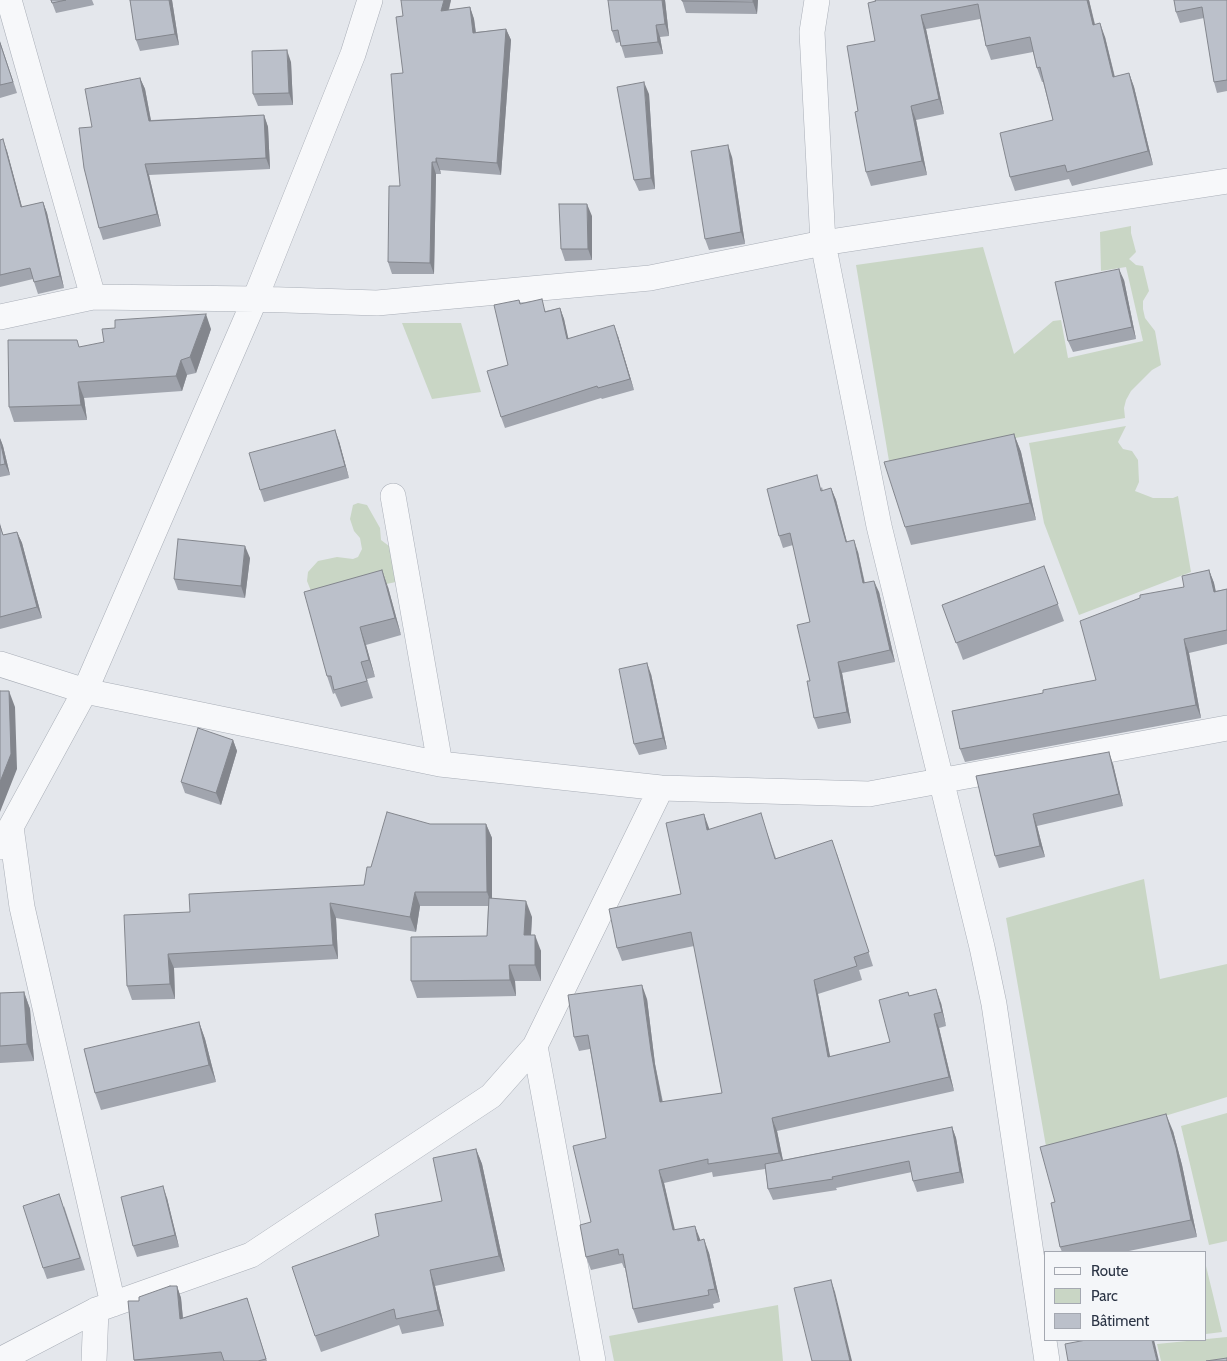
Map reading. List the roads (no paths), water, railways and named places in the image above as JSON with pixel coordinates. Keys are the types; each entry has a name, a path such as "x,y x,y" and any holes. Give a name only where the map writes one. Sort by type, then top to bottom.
{"street":[{"path":"9,0 93,296"},
{"path":"94,1361 105,1307 22,906 5,837 85,690 255,299 353,54 370,0"},
{"path":"817,0 812,32 823,243 879,526 942,781 994,1004 1044,1341"},
{"path":"0,317 93,296 377,303 650,278 823,243 1227,181"},
{"path":"392,496 440,764"},
{"path":"0,664 85,690 440,764 661,788 869,794 1227,728"},
{"path":"0,1360 105,1307 251,1255 491,1096 535,1046 661,788"},
{"path":"535,1046 593,1361"},
{"path":"1044,1341 1047,1361"}]}
